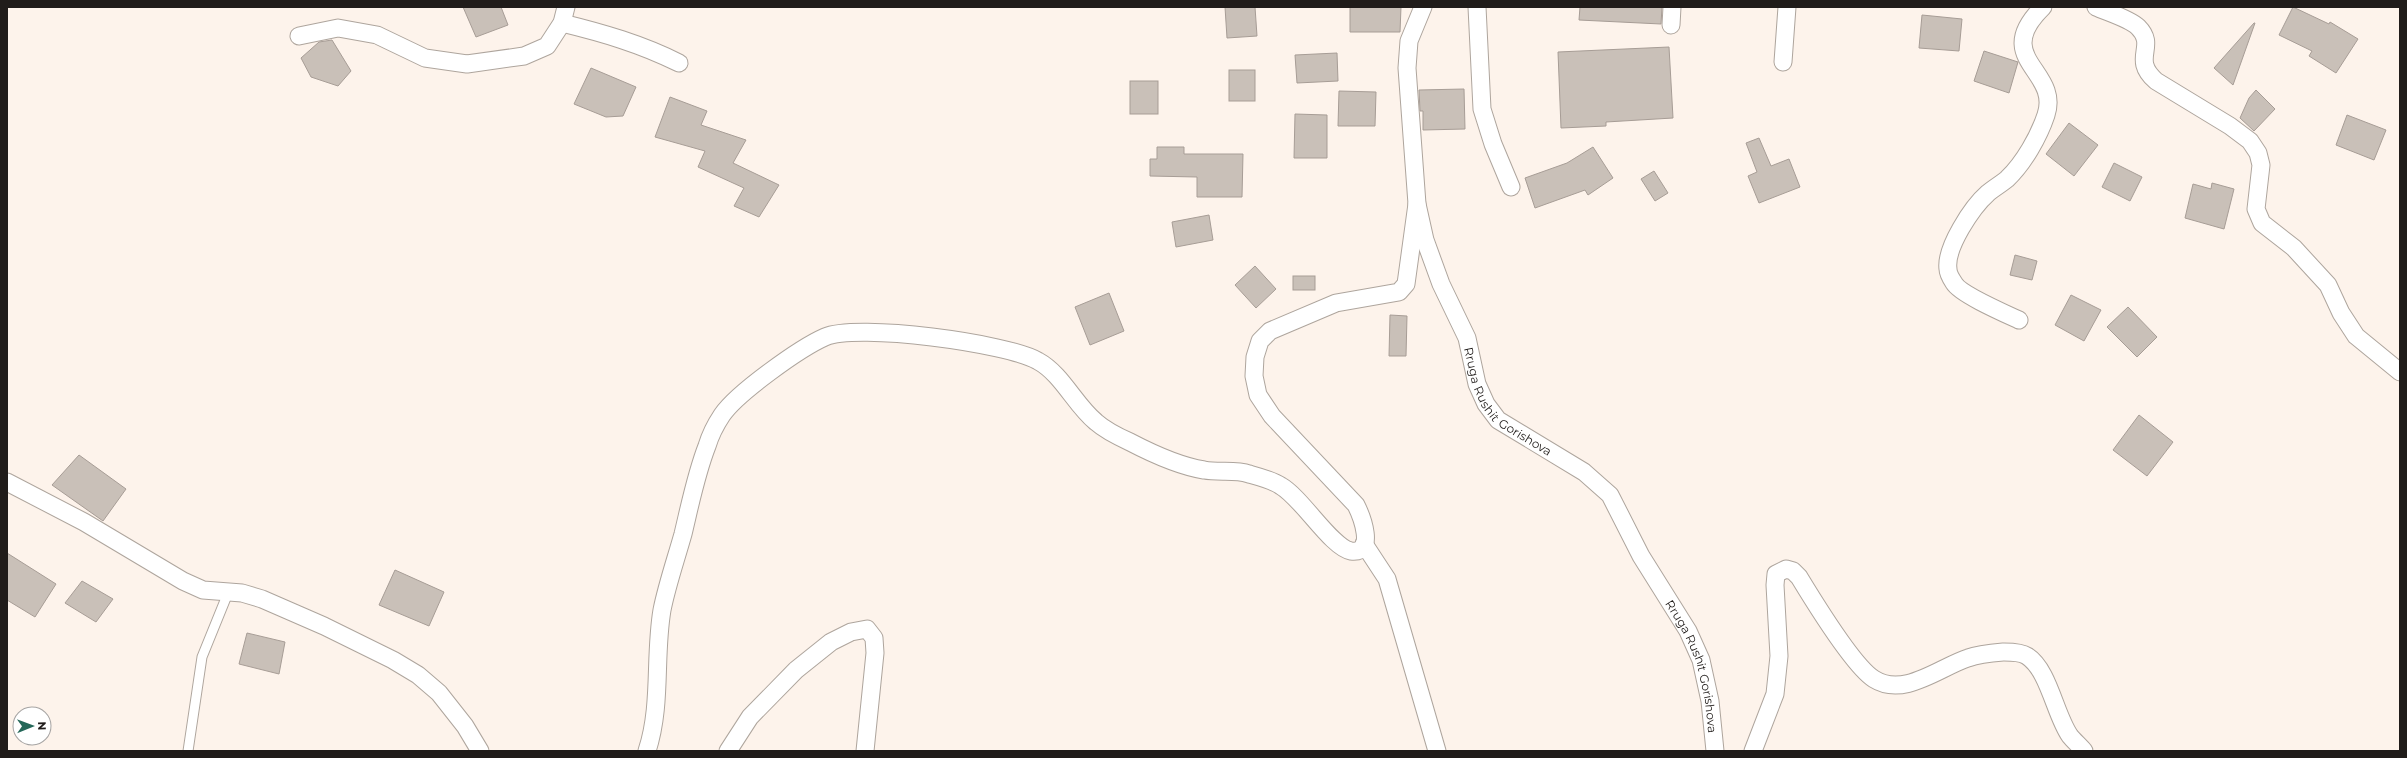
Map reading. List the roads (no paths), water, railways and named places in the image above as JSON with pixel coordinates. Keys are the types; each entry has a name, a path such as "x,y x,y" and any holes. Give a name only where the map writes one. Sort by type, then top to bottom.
{"street":[{"name":"Rruga Rushit Gorishova","path":"1423,7 1409,41 1407,68 1417,204 1425,240 1441,284 1467,338 1477,384 1486,404 1498,420 1584,472 1610,495 1641,556 1688,630 1701,660 1710,701 1714,751"},
{"path":"1478,7 1482,109 1493,144 1511,187"},
{"path":"1671,25 1672,7"},
{"path":"1783,62 1787,7"},
{"path":"2019,320 1954,285 1948,270 1950,255 1958,234 1973,209 1987,193 2007,179 2025,156 2047,114 2048,99 2044,84 2024,54 2023,43 2025,30 2033,17 2043,7"},
{"path":"2096,7 2136,26 2141,30 2145,36 2146,47 2143,62 2146,73 2156,81 2230,126 2250,141 2258,153 2261,165 2256,209 2262,223 2294,248 2328,285 2341,313 2356,336 2400,372"},
{"path":"299,36 338,28 377,36 425,58 467,64 524,56 547,46 564,15 614,36 647,47 679,63"},
{"path":"647,751 653,733 662,610 707,445 722,414 746,392 779,366 827,336 854,331 905,335 984,346 1018,353 1039,361 1058,379 1096,422 1130,442 1184,466 1208,471 1244,472 1280,485 1294,496 1342,547 1351,551 1359,550 1364,544 1366,535 1364,522 1356,505 1272,416 1258,395 1254,376 1255,357 1260,341 1270,331 1336,303 1399,292 1406,284 1417,204"},
{"path":"7,482 84,522 183,581 203,590 242,593 262,599 304,617 392,660 418,675 439,693 465,726 480,751"},
{"path":"1364,544 1387,579 1437,751"},
{"path":"1753,751 1775,694 1779,656 1775,585 1776,574 1786,569 1793,571 1799,577 1859,663 1874,679 1886,684 1898,684 1917,680 1968,658 1992,653 2012,652 2027,656 2039,669 2070,736 2084,751"},
{"path":"728,751 750,716 796,670 831,642 851,632 866,629 874,638 875,653 865,751"}],"lane":[{"path":"188,751 202,657 228,593"}]}
